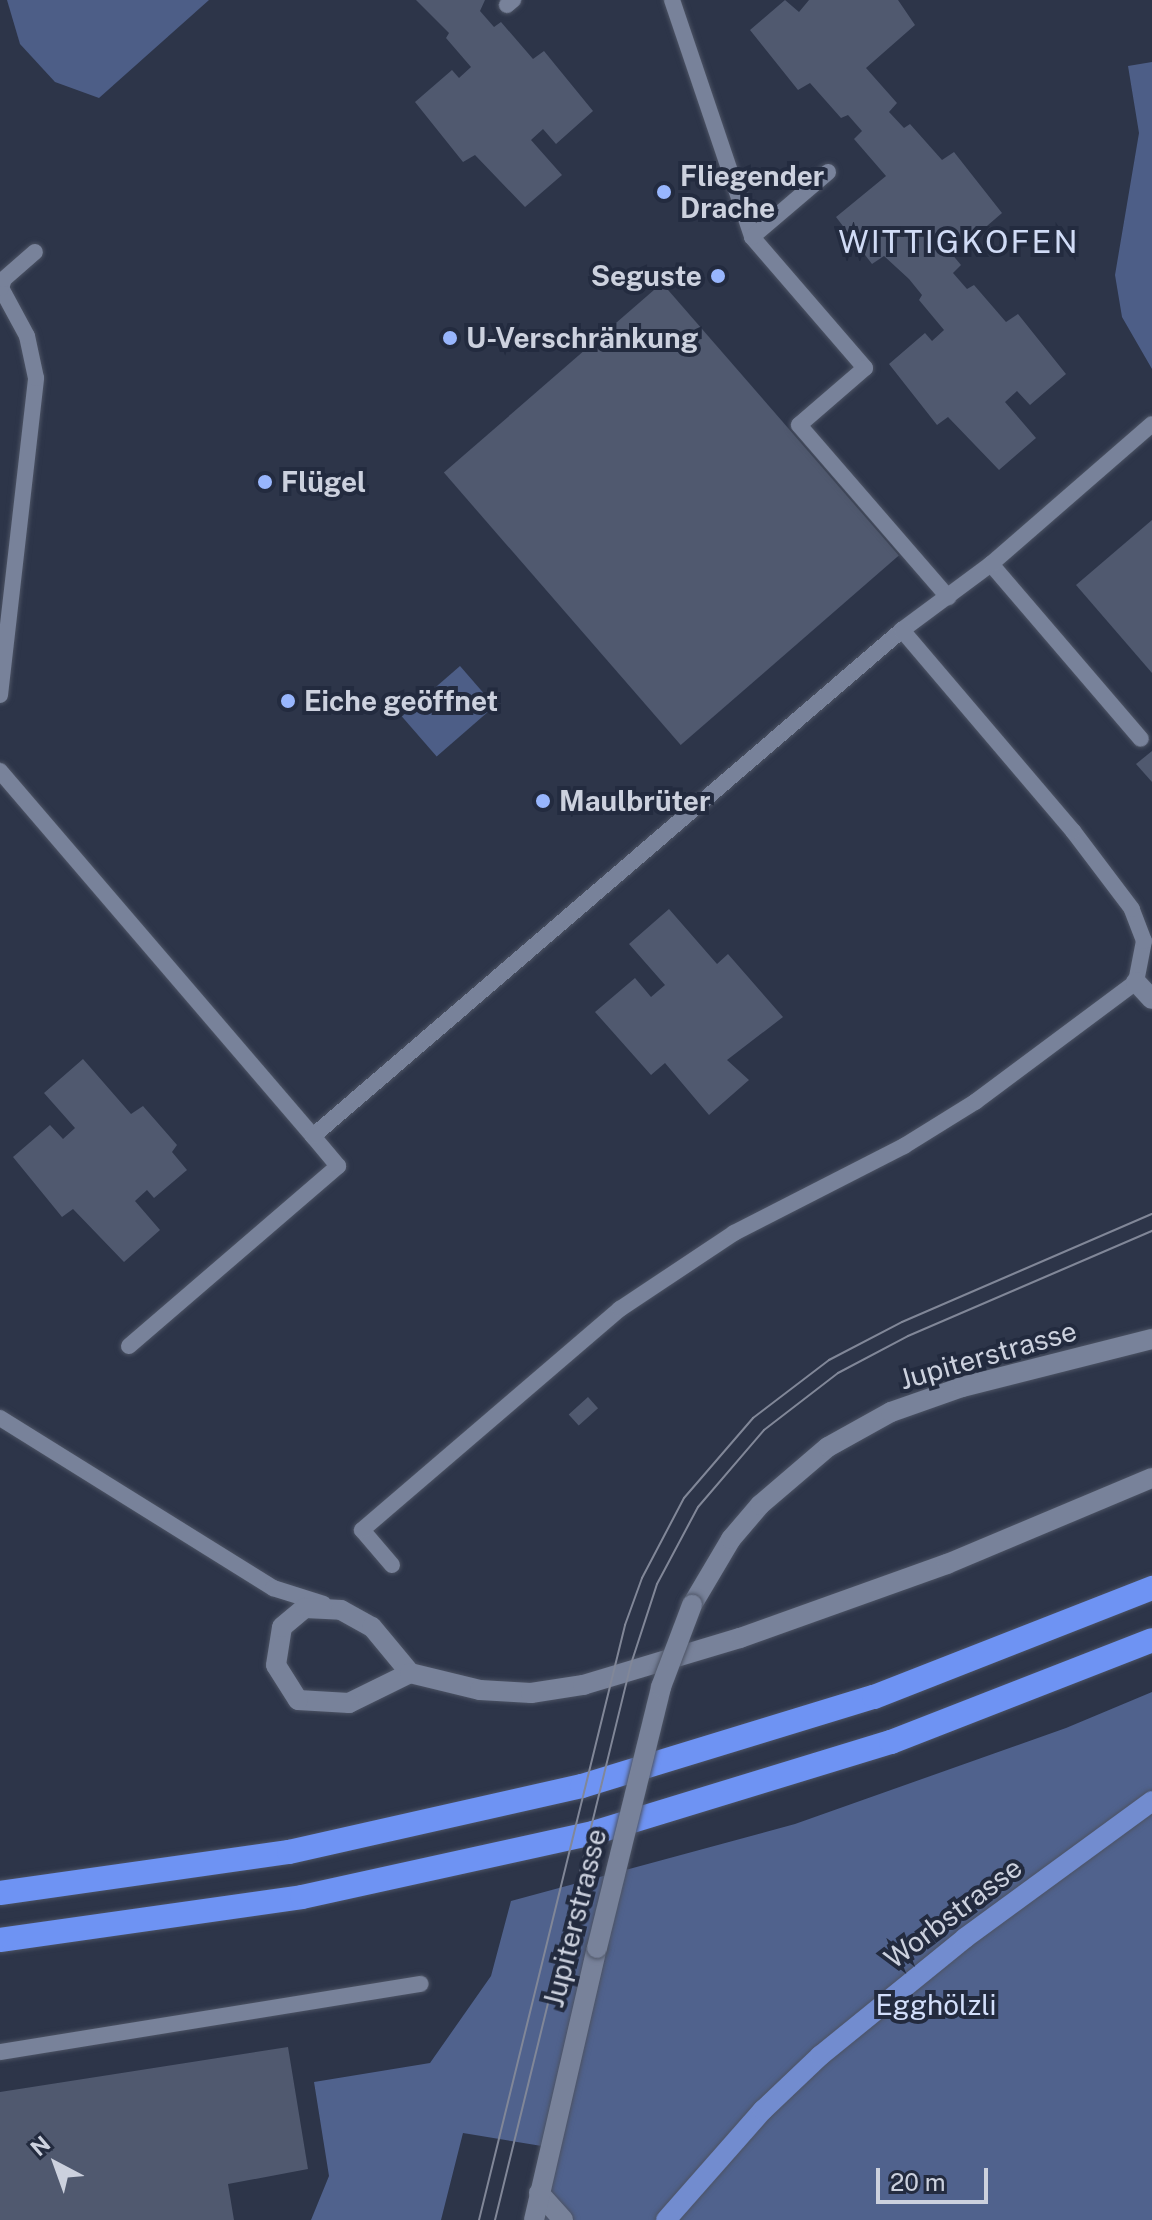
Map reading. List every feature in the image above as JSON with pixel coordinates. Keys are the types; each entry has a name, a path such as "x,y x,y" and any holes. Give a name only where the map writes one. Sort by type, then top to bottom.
{"highway":[{"path":"0,1893 289,1852 582,1786 874,1697 1152,1588"},
{"path":"0,1940 287,1900 552,1844 891,1742 1152,1640"}],"main road":[{"name":"Worbstrasse","path":"666,2219 763,2110 832,2046 965,1938 1152,1801"}],"street":[{"path":"1136,982 1152,999"},
{"name":"Jupiterstrasse","path":"534,2220 661,1687 692,1605 731,1539 760,1505 828,1447 891,1412 962,1387 1152,1339"},
{"path":"410,1673 349,1703 298,1700 276,1665 282,1627 305,1608 341,1610 372,1627 410,1673 480,1690 531,1693 583,1685 740,1638 932,1569 1152,1478"},
{"path":"539,2193 563,2220"}],"lane":[{"path":"672,0 752,237 865,368 799,425 948,597"},
{"path":"752,237 828,172"},
{"path":"0,695 36,378 27,336 2,297 1,288 4,279 35,252"},
{"path":"313,1136 902,630 991,564 1152,424"},
{"path":"991,564 1141,739"},
{"path":"392,1565 362,1530 620,1309 734,1233 904,1146 975,1102 1136,982 1144,941 1132,909 1073,831 902,630"},
{"path":"0,771 338,1166 129,1346"},
{"path":"0,1418 273,1588 341,1610"},
{"path":"0,2052 421,1984"}],"shaded area":[{"path":"7,0 209,0 99,98 55,82 20,44"},
{"path":"1152,62 1152,369 1122,317 1115,275 1139,133 1128,66"},
{"path":"460,666 495,706 437,757 402,717"}],"green space":[{"name":"Egghölzli","path":"1152,1692 1152,2220 544,2220 554,2148 463,2133 441,2220 311,2220 329,2176 314,2082 430,2063 491,1976 511,1901 795,1824 1066,1728"}],"building":[{"path":"416,0 485,0 480,11 494,27 501,22 533,59 544,51 593,111 556,144 543,129 531,140 562,175 525,207 475,155 463,162 415,102 452,70 459,78 471,67 446,38 449,33"},
{"path":"785,0 799,12 809,0 898,0 915,25 866,68 897,103 889,112 904,128 910,124 942,160 954,152 1002,213 965,245 953,231 941,241 961,265 953,273 967,289 974,285 1006,322 1018,314 1066,374 1030,405 1017,391 1005,402 1036,438 999,470 948,417 937,425 889,364 925,333 932,341 944,330 919,300 922,295 909,279 884,256 872,264 836,217 886,176 854,139 862,131 848,115 841,118 810,83 798,90 750,30"},
{"path":"662,283 899,555 681,745 444,473"},
{"path":"1152,520 1152,673 1076,585"},
{"path":"1152,751 1152,782 1136,764"},
{"path":"669,909 717,964 728,954 783,1017 727,1060 749,1080 709,1115 665,1063 651,1075 595,1012 635,978 651,997 665,985 629,944"},
{"path":"83,1059 131,1114 143,1106 177,1145 172,1152 187,1170 154,1198 147,1190 135,1201 160,1230 124,1262 73,1209 62,1217 13,1157 50,1125 63,1139 75,1128 44,1093"},
{"path":"588,1397 598,1408 579,1426 569,1414"},
{"path":"288,2047 308,2169 228,2184 234,2220 0,2220 0,2092"}],"tram line":[{"path":"479,2220 625,1625 642,1578 684,1498 753,1418 829,1360 902,1322 1152,1214"},
{"path":"495,2220 631,1664 657,1584 698,1507 764,1430 838,1373 908,1336 1152,1231"}],"place":[{"name":"Fliegender Drache","path":"664,192"},
{"name":"Seguste","path":"718,276"},
{"name":"U-Verschränkung","path":"450,338"},
{"name":"Flügel","path":"265,482"},
{"name":"Eiche geöffnet","path":"288,701"},
{"name":"Maulbrüter","path":"543,801"}],"district":[{"name":"WITTIGKOFEN","path":"959,242"}]}
